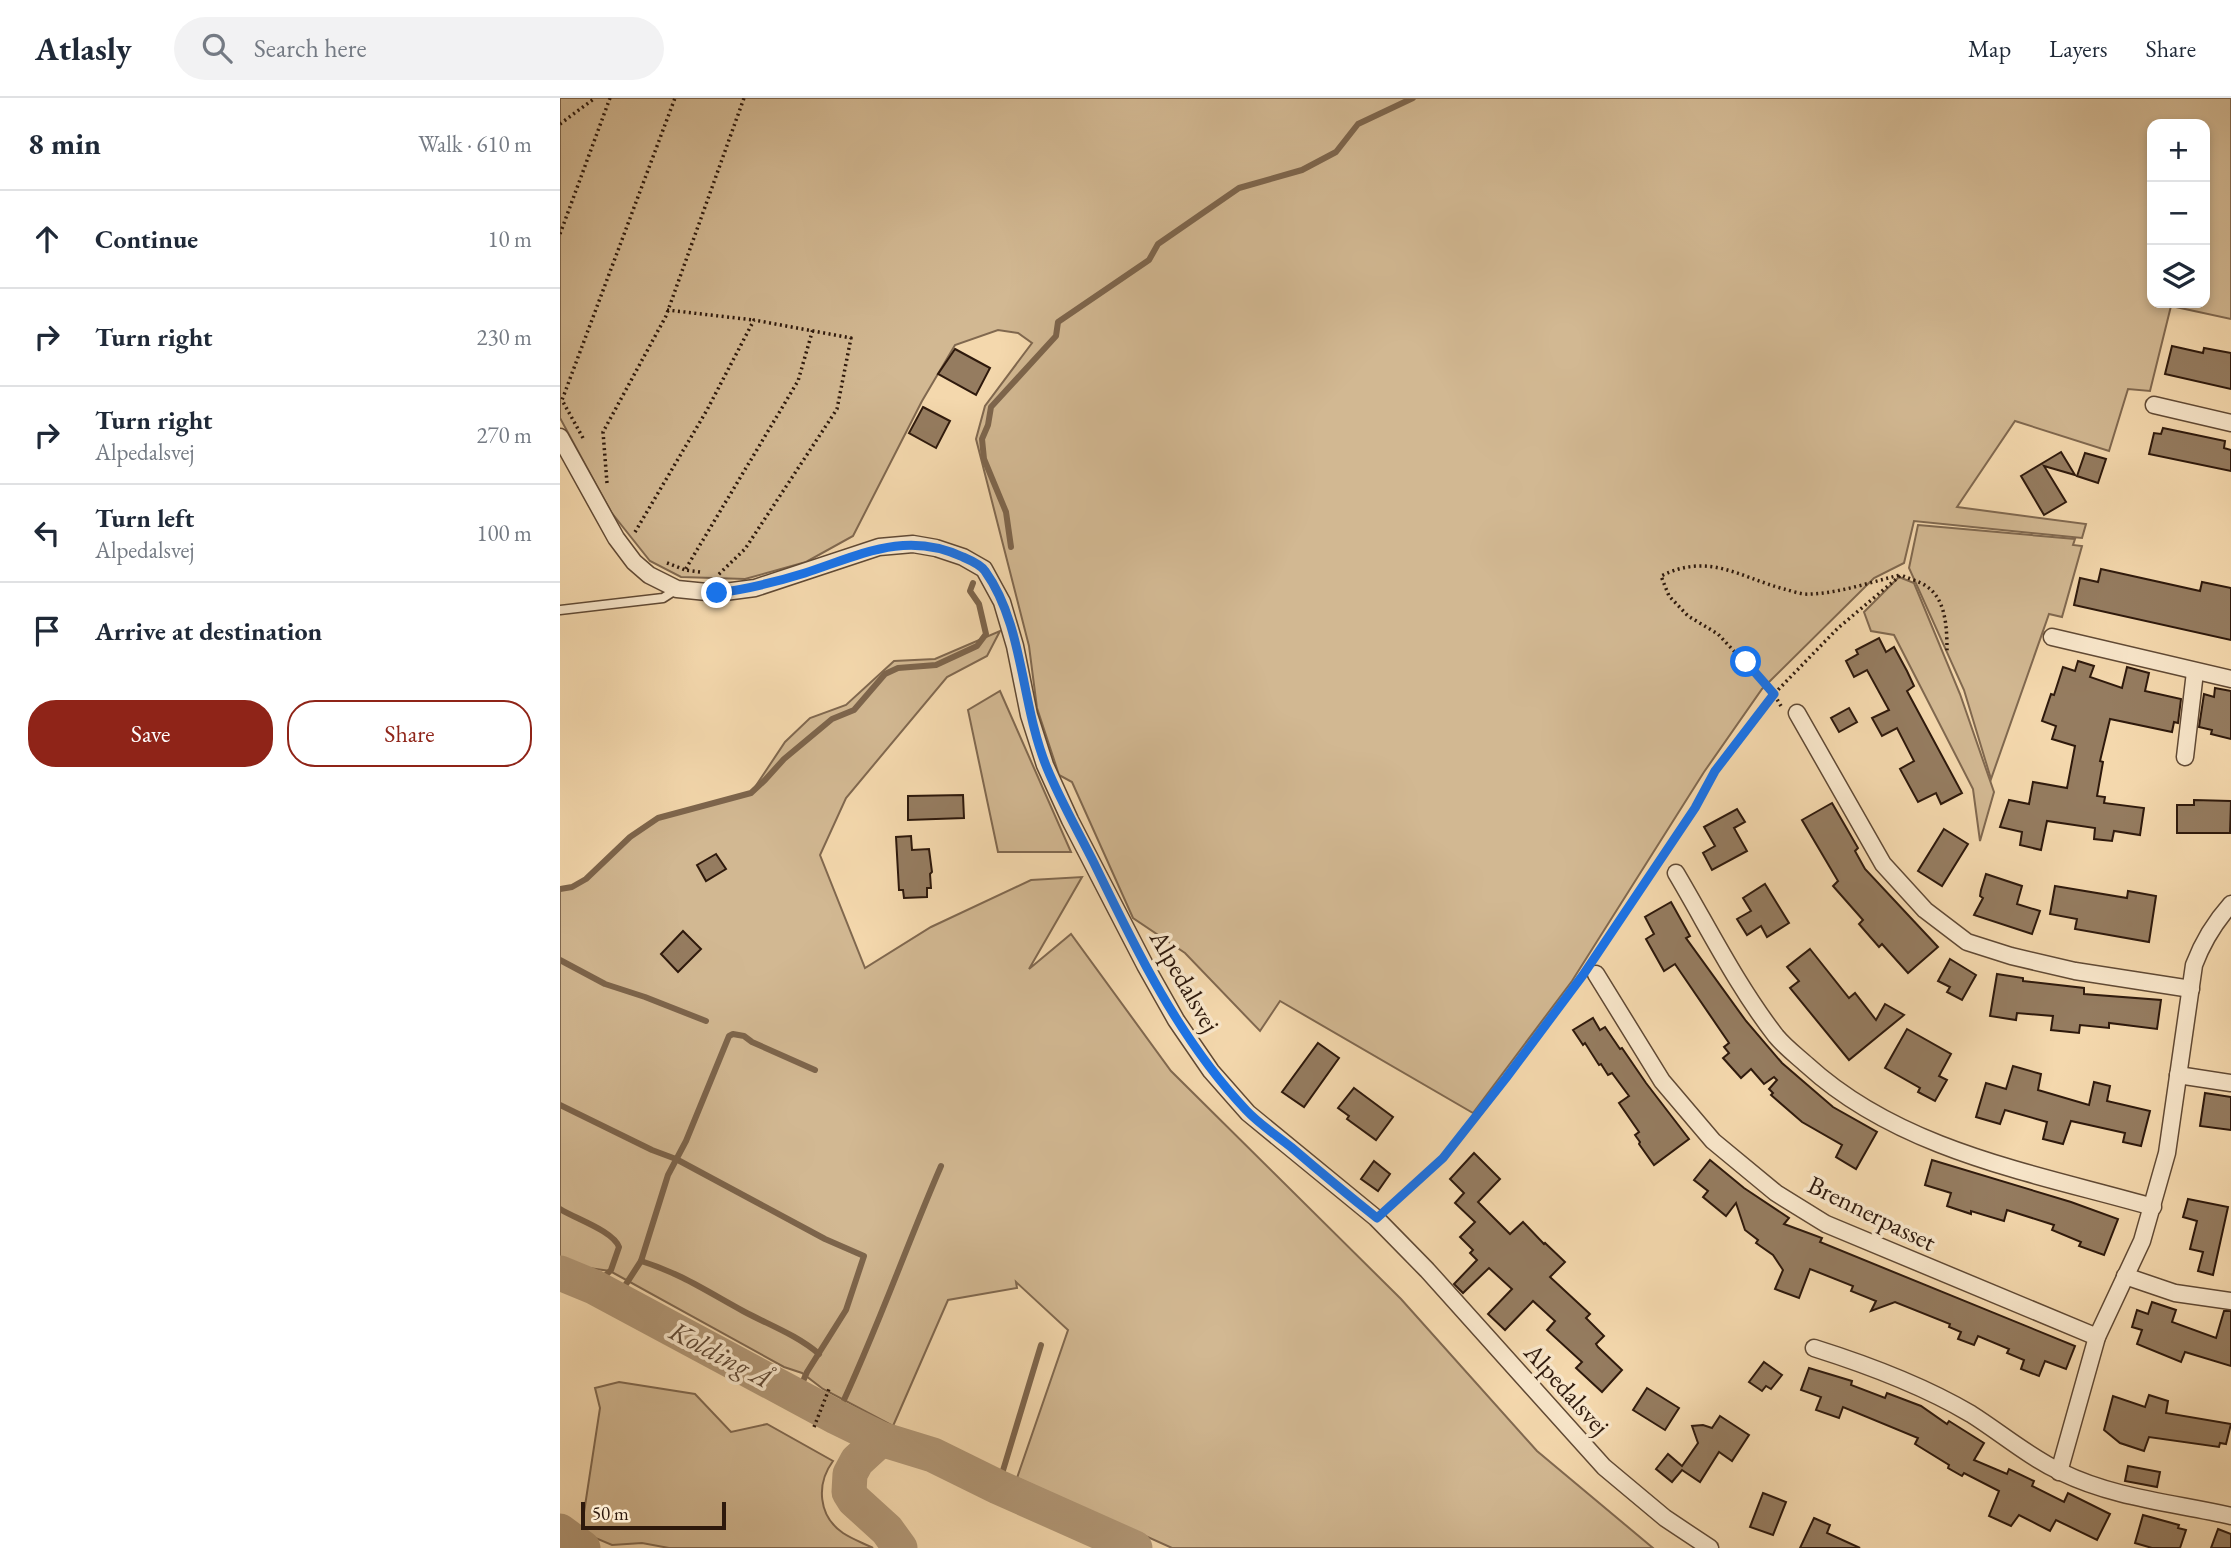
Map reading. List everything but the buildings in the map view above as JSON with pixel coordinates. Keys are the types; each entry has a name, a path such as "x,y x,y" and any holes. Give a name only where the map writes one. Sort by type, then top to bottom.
{"street":[{"path":"2154,405 2231,423"},
{"name":"Alpedalsvej","path":"560,437 616,538 634,562 649,575 677,589 717,593 755,588 879,547 913,544 963,557 984,569 1002,602 1015,646 1029,715 1045,765 1070,820 1145,965 1211,1071 1248,1113 1377,1218 1604,1467 1665,1518 1710,1548"},
{"path":"2052,637 2231,679"},
{"path":"2185,757 2195,672"},
{"path":"1797,713 1883,864 1925,910 1967,942 2011,956 2075,971 2191,989"},
{"path":"1676,873 1744,988 1778,1038 1848,1099 1898,1128 1963,1153 2153,1208"},
{"path":"2059,1472 2097,1337 2142,1241 2153,1208 2167,1153 2194,965 2203,942 2231,904"},
{"name":"Brennerpasset","path":"1589,972 1662,1081 1713,1141 1776,1193 1826,1224 2097,1337"},
{"path":"2178,1075 2231,1083"},
{"path":"2125,1276 2175,1293 2231,1301"},
{"path":"1814,1348 1870,1366 1929,1392 1969,1413 2059,1472 2109,1492 2231,1516"}],"lane":[{"name":"Alpedalsvej","path":"560,610 663,598 677,589"}],"path":[{"path":"560,124 595,98"},
{"path":"560,234 610,98"},
{"path":"587,446 562,400 675,98"},
{"path":"605,480 603,432 667,310 744,98"},
{"path":"664,561 685,570 719,575 745,549 837,409 851,338 754,320 667,310"},
{"path":"629,523 635,533 707,410 754,320"},
{"path":"685,570 798,381 813,329"},
{"path":"599,469 611,491"},
{"path":"1774,694 1718,634 1688,616 1669,596 1661,576 1679,567 1725,568 1808,595 1900,575 1927,586 1936,597 1947,623 1947,653"},
{"path":"1377,1218 1443,1158 1589,972 1695,808 1715,771 1774,694 1838,628 1900,575"},
{"path":"814,1427 829,1389"}],"shaded area":[{"path":"560,98 2231,98 2231,319 2180,308 2210,308 2210,119 2147,119 2147,308 2171,308 2150,391 2128,389 2109,451 2015,421 1957,507 2086,524 2082,538 1914,521 1904,563 1874,578 1762,689 1704,772 1572,981 1473,1113 1280,1001 1260,1031 1185,953 1133,918 1072,782 1059,775 1037,708 1029,646 976,439 985,406 1032,343 1018,333 998,330 955,345 922,401 853,536 806,562 745,579 681,577 650,561 611,512 560,418"},
{"path":"1918,525 2075,539 2073,545 2082,546 2062,617 2049,614 1991,779 1964,690 1909,568"},
{"path":"1899,577 1914,583 1960,694 1994,792 1980,841 1973,789 1894,635 1871,631 1864,612"},
{"path":"1000,631 987,656 947,677 846,798 820,855 865,968 931,927 1031,880 1082,877 1029,969 1071,934 1171,1071 1401,1299 1537,1451 1653,1548 1172,1548 1017,1478 1068,1330 1016,1282 1017,1288 948,1300 893,1426 823,1389 802,1373 784,1367 610,1271 575,1266 560,1259 560,889 572,887 586,879 630,837 658,818 751,793 785,742 810,718 846,705 894,661 935,659"},
{"path":"1000,691 1071,852 998,852 968,710"},
{"path":"619,1382 695,1394 731,1432 767,1424 833,1461 822,1489 828,1518 843,1533 873,1548 669,1548 642,1543 612,1545 581,1532 600,1408 595,1388"}],"waterway":[{"path":"1011,547 1006,512 984,459 982,439 991,407 1056,336 1058,322 1149,260 1158,244 1239,188 1302,170 1336,152 1358,124 1413,98"},
{"path":"560,889 572,887 586,879 630,837 658,818 751,793 784,759 832,719 854,710 885,674 898,668 936,665 977,646 986,634 979,604 970,591 973,583"},
{"path":"560,960 605,984 706,1021"},
{"path":"617,1298 641,1261 668,1175 686,1141 729,1036 744,1036 815,1070"},
{"path":"560,1105 676,1159 825,1239 864,1256 846,1310 807,1372 797,1395"},
{"path":"836,1417 941,1166"},
{"path":"560,1209 610,1236 619,1247 611,1270 594,1287"},
{"path":"641,1261 694,1283 792,1336 819,1354"},
{"name":"Kolding Å","path":"560,1273 594,1287 881,1439 933,1455 1135,1548"},
{"path":"998,1487 1041,1345"},
{"name":"Kolding Å","path":"881,1439 857,1461 850,1474 849,1492 854,1500 887,1530 900,1548"},
{"name":"Kolding Å","path":"560,1531 583,1548"}],"route":[{"path":"717,593 755,588 879,547 913,544 936,548 963,557 984,569 1002,602 1015,646 1029,715 1045,765 1070,820 1145,965 1177,1020 1211,1071 1248,1113 1377,1218 1443,1158 1506,1078 1583,975 1695,808 1715,771 1774,694 1746,662"}]}
